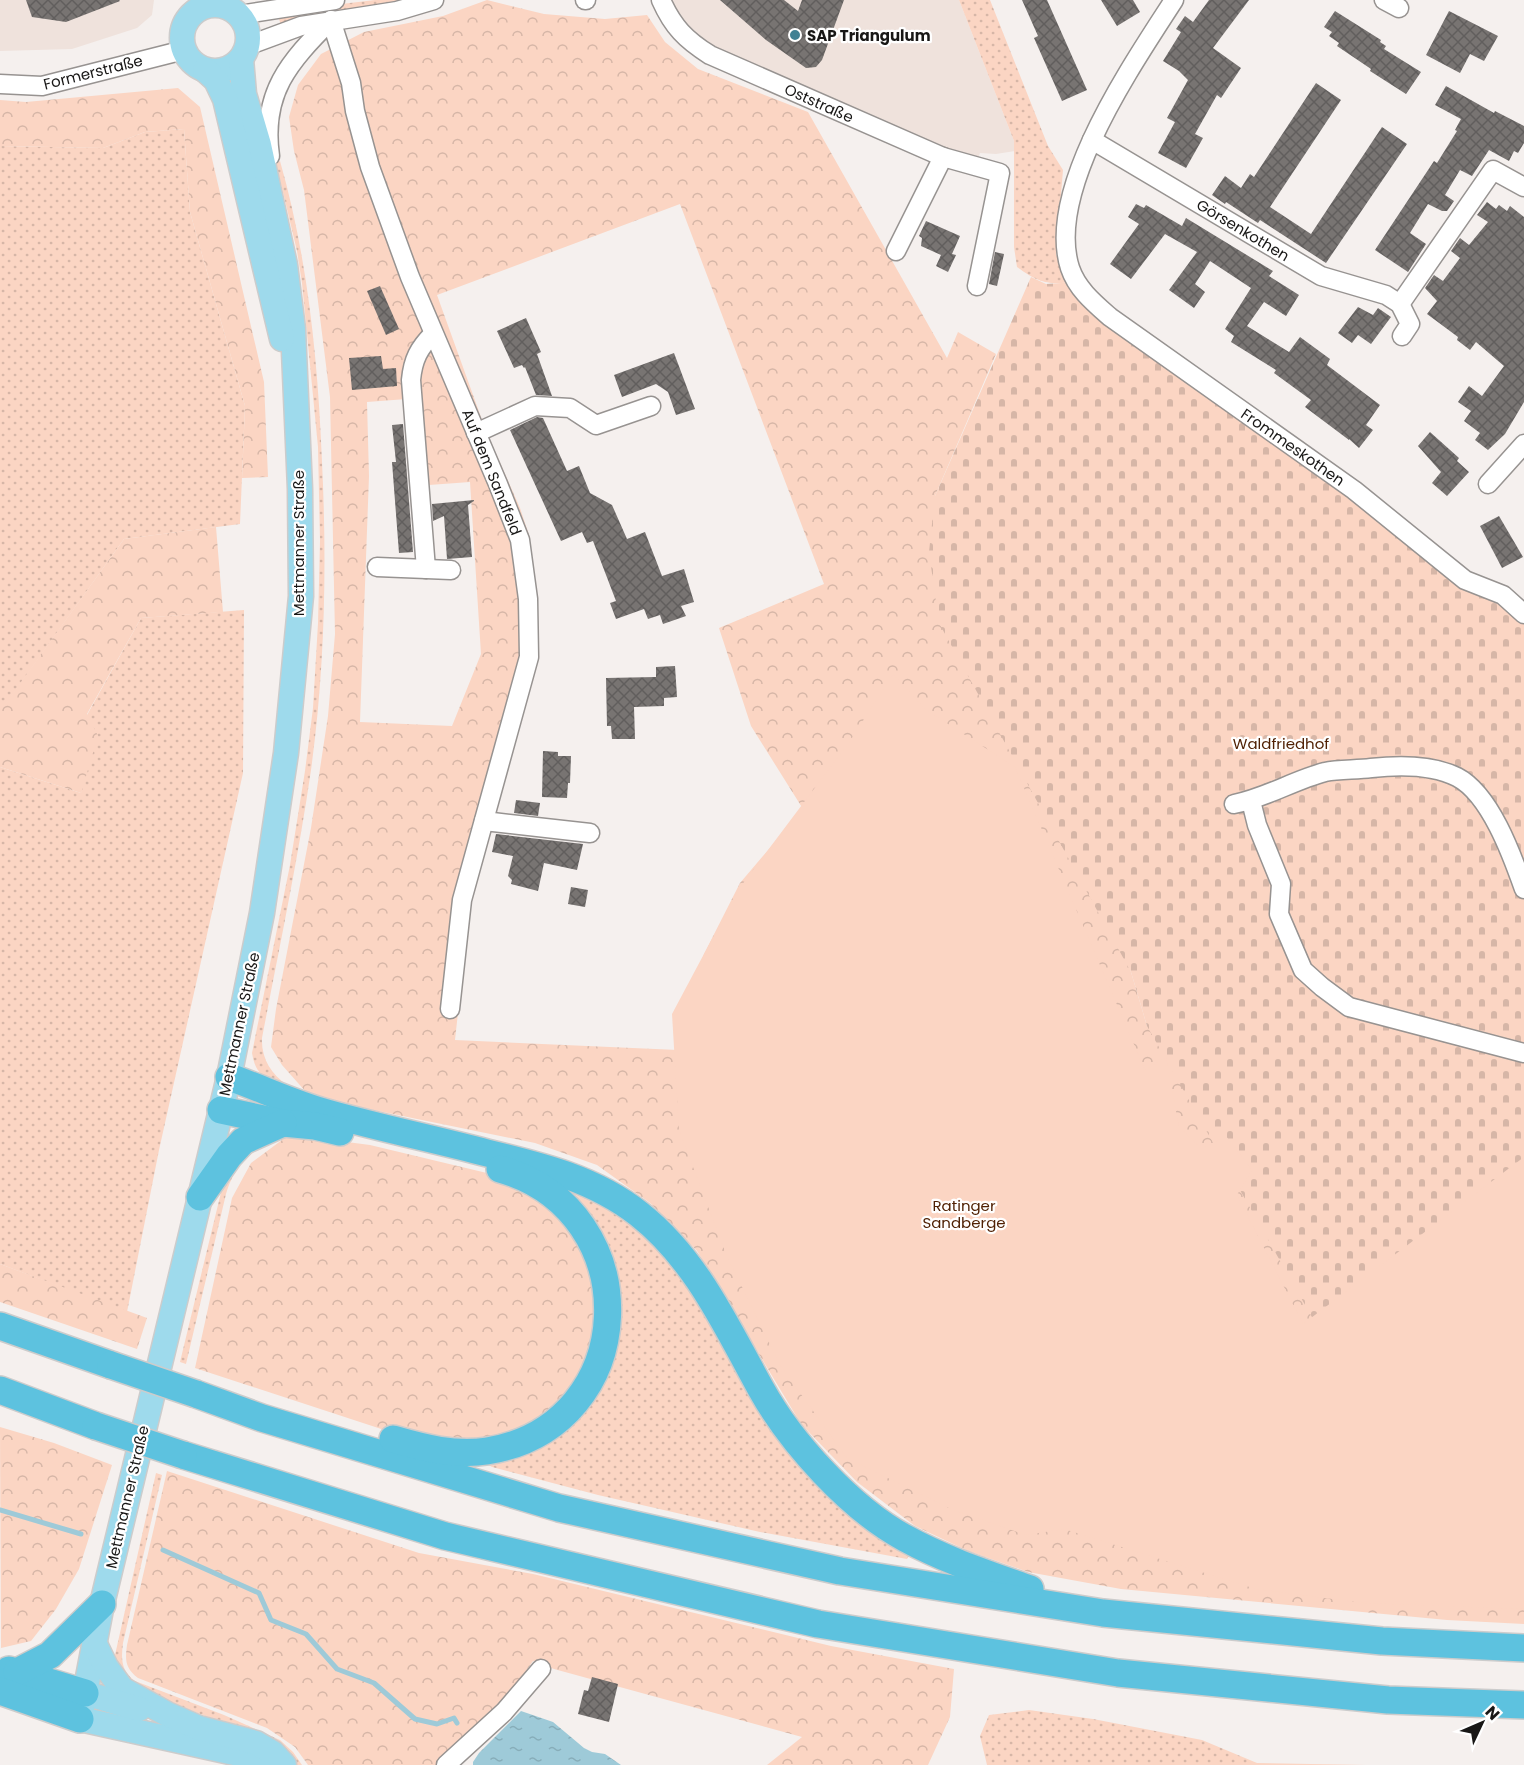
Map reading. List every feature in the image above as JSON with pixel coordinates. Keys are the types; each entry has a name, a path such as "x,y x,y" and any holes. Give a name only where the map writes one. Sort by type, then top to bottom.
{"highway":[{"path":"229,1077 324,1112 555,1170 620,1200 657,1229 688,1264 727,1324 762,1392 790,1433 853,1501 904,1538 962,1565 1102,1613"},
{"path":"221,1110 283,1123 315,1126 508,1172 545,1191 568,1209 581,1224 599,1258 607,1290 609,1316 600,1358 589,1383 574,1405 557,1422 515,1444 487,1450 448,1452 423,1448 284,1407 262,1418"},
{"path":"200,1197 229,1156 243,1142 283,1123"},
{"path":"0,1326 262,1418 559,1508 840,1571 1102,1613 1382,1641 1524,1648"},
{"path":"0,1390 183,1455 445,1536 818,1624 1118,1673 1388,1700 1524,1705"},
{"path":"6,1677 50,1655 102,1604"},
{"path":"6,1677 85,1693"},
{"path":"6,1677 80,1719"}],"main road":[{"path":"193,6 225,6 245,23 248,32 244,53 227,69 205,70 196,65 184,50 182,38 184,27 193,6"},
{"name":"Mettmanner Straße","path":"80,1719 102,1604 229,1077 262,913 286,753 301,596 293,329 285,265 244,94 244,53"},
{"name":"Mettmanner Straße","path":"205,70 216,80 225,99 269,291 296,394"},
{"path":"94,1642 106,1667 122,1689 167,1714 199,1728"},
{"path":"85,1693 256,1743 273,1753 284,1765"},
{"path":"80,1719 248,1756 264,1765"}],"street":[{"path":"225,6 335,0"},
{"path":"244,53 301,26 397,11 434,0"},
{"name":"Oststraße","path":"661,0 676,28 689,41 710,55 943,157 999,173 977,286"},
{"path":"1092,140 1112,100 1174,0"},
{"path":"285,265 268,144 270,113 283,75 296,56 332,20"},
{"name":"Auf dem Sandfeld","path":"332,20 351,83 355,111 370,167 433,334 511,513 520,540 528,599 529,657 462,900 450,1009"},
{"name":"Formerstraße","path":"0,84 42,86 184,50"},
{"name":"Frommeskothen","path":"1092,140 1080,168 1070,202 1066,250 1070,269 1086,295 1110,317 1354,490 1465,580 1503,595 1524,614"},
{"name":"Görsenkothen","path":"1092,140 1321,276 1386,295 1400,304"},
{"path":"896,250 943,157"},
{"path":"1402,336 1410,324 1400,304 1493,170 1524,187"},
{"path":"426,569 411,380 415,357 420,347 433,334"},
{"path":"476,433 535,406 570,408 597,425 651,406"},
{"path":"1488,484 1524,444"},
{"path":"377,567 451,570"},
{"path":"1524,889 1510,850 1497,824 1473,788 1456,777 1437,770 1407,765 1326,772 1242,802 1257,825 1281,884 1279,914 1303,970 1322,987 1349,1007 1524,1053"},
{"path":"484,820 590,833"},
{"path":"446,1765 504,1712 541,1669"}],"shaded area":[{"path":"0,0 154,0 152,15 137,28 72,49 0,51"},
{"path":"661,0 959,0 1014,141 1015,151 996,154 980,153 975,166 710,55"}],"green space":[{"path":"375,0 403,0 281,25 278,16 333,5"},
{"path":"487,0 544,14 605,19 647,15 665,42 698,69 808,112 947,358 958,332 996,354 935,496 1131,972 1147,1026 1524,1282 1524,1624 1447,1620 1121,1589 1028,1572 968,1551 915,1526 857,1482 801,1424 697,1251 650,1203 597,1165 535,1143 334,1102 306,1092 282,1065 271,1047 276,1009 311,828 328,716 335,634 330,397 304,190 294,151 289,117 298,85 321,54 364,32 443,16","holes":["680,204 824,584 719,628 751,726 803,809 740,883 704,954 678,1050 455,1040 471,895 538,652 537,594 529,535 520,508 486,431 437,295","420,398 429,485 470,482 481,654 452,726 360,722 369,476 367,402"]},
{"path":"959,0 990,0 1048,146 1063,170 1056,255 1070,269 1077,282 1046,282 1017,267 1014,247 1014,141"},
{"path":"178,88 200,107 264,382 268,477 242,478 245,406 190,212 184,129 145,132 103,148 0,146 0,100 26,102"},
{"path":"184,129 190,212 245,406 240,524 124,539 3,708 0,707 0,146 103,148 145,132"},
{"path":"280,161 298,235 310,310 324,501 324,616 316,732 294,871 262,1038 263,1052 268,1065 287,1085 263,1076 256,1067 252,1053 290,865 305,771 313,708 320,541 318,447 302,283 297,251 276,163"},
{"name":"Waldfriedhof","path":"1031,277 1046,284 1077,282 1524,614 1524,1282 1317,1326 1147,1026 1131,972 939,623 929,552 935,496"},
{"path":"216,527 223,612 141,618 87,714 98,736 81,793 0,767 0,707 3,707 124,539"},
{"path":"244,610 243,773 159,1150 127,1312 0,1264 0,767 81,793 87,715 141,618"},
{"name":"Ratinger Sandberge","path":"893,674 926,710 1015,767 1145,1070 1166,1057 1179,1127 1202,1149 1226,1136 1252,1170 1237,1195 1303,1324 1524,1157 1524,1609 1363,1603 1256,1589 1064,1529 1026,1535 951,1509 847,1458 780,1365 726,1254 679,1130 672,1014 738,890 850,741"},
{"path":"286,1134 370,1145 491,1174 525,1187 572,1226 600,1303 592,1359 556,1410 491,1445 427,1444 195,1368 232,1198 251,1163 282,1140"},
{"path":"275,1138 244,1161 230,1183 186,1364 180,1362 224,1180 241,1153"},
{"path":"550,1186 598,1195 666,1249 760,1402 913,1550 907,1559 760,1532 598,1495 492,1467 483,1462"},
{"path":"0,1264 147,1318 137,1349 0,1302"},
{"path":"0,1427 54,1443 112,1465 79,1569 56,1609 31,1641 1,1648"},
{"path":"167,1471 419,1553 533,1574 831,1646 954,1669 950,1717 928,1765 767,1765 802,1737 554,1669 533,1661 503,1704 439,1765 308,1765 295,1747 267,1728 138,1678 128,1667 127,1645"},
{"path":"156,1473 162,1475 123,1643 122,1659 127,1673 135,1681 224,1715 280,1740 293,1752 302,1765 294,1765 248,1733 170,1702 129,1682 119,1671 115,1655"},
{"path":"1029,1710 1093,1719 1202,1740 1257,1763 1366,1765 987,1765 980,1736 989,1715"}],"water":[{"path":"521,1711 553,1722 584,1748 605,1754 621,1765 473,1765 479,1753"}],"building":[{"path":"26,0 120,1 66,22 32,17"},
{"name":"SAP Triangulum","path":"720,0 784,0 798,11 802,0 844,0 822,60 816,67 806,68 766,40"},
{"path":"1022,0 1047,0 1087,90 1062,101 1034,38 1038,36"},
{"path":"1101,0 1133,0 1140,12 1117,26"},
{"path":"1209,0 1249,0 1213,48 1241,68 1221,98 1217,95 1195,134 1203,138 1186,168 1158,153 1175,122 1167,118 1188,80 1163,61 1181,32 1176,29 1185,16 1193,22"},
{"path":"1335,11 1381,40 1380,42 1386,46 1384,49 1421,72 1406,94 1337,46 1339,43 1329,36 1332,32 1324,27"},
{"path":"1449,11 1498,36 1484,61 1470,54 1460,73 1426,55"},
{"path":"1316,83 1341,100 1270,207 1311,234 1382,127 1407,144 1326,263 1260,220 1258,223 1212,195 1225,176 1241,188 1250,174 1254,177"},
{"path":"1446,86 1494,113 1495,111 1524,126 1524,143 1518,153 1514,151 1509,161 1489,150 1472,176 1460,170 1445,195 1454,201 1447,211 1428,204 1410,233 1426,244 1408,272 1375,250 1434,161 1437,163 1457,131 1455,130 1461,119 1435,105"},
{"path":"1487,202 1496,209 1499,205 1507,211 1510,206 1524,217 1524,402 1505,434 1488,450 1475,440 1480,433 1464,421 1471,411 1458,402 1469,386 1482,396 1504,366 1476,342 1470,350 1457,340 1458,337 1427,314 1437,301 1425,288 1434,275 1443,281 1460,258 1451,251 1460,238 1469,245 1488,222 1477,215"},
{"path":"1136,204 1144,208 1146,205 1182,226 1186,218 1273,271 1269,276 1299,295 1286,316 1264,302 1247,326 1289,352 1300,337 1330,359 1327,365 1380,405 1366,425 1373,430 1359,448 1305,407 1311,400 1274,373 1276,370 1231,342 1234,336 1225,329 1251,288 1210,261 1195,284 1205,292 1194,308 1169,290 1197,252 1165,234 1131,279 1110,264 1139,224 1128,217"},
{"path":"926,221 960,236 952,254 956,255 948,272 936,266 941,255 921,246 922,238 919,236"},
{"path":"995,252 1004,254 997,286 989,284"},
{"path":"380,286 399,329 386,335 367,291"},
{"path":"1358,307 1373,315 1378,308 1391,317 1371,344 1358,335 1352,343 1338,333"},
{"path":"526,318 541,352 537,354 552,396 536,395 525,367 522,365 514,368 497,331"},
{"path":"674,353 695,409 676,415 668,392 656,384 622,397 614,375"},
{"path":"381,356 383,369 396,368 397,386 352,390 349,358"},
{"path":"537,417 543,418 567,471 579,466 590,493 612,505 627,539 645,532 662,576 684,569 694,602 681,606 686,616 663,624 660,615 648,619 644,609 616,619 610,603 616,601 593,541 587,543 582,532 561,541 510,430"},
{"path":"403,424 413,552 399,553 392,462 396,462 392,425"},
{"path":"1430,432 1459,458 1457,461 1469,472 1447,496 1432,483 1441,472 1418,446"},
{"path":"474,500 468,505 472,557 447,559 444,516 433,521 432,504"},
{"path":"1499,516 1523,557 1502,568 1480,526"},
{"path":"675,666 677,697 664,698 664,706 634,707 635,739 612,739 611,726 607,726 606,678 656,677 656,667"},
{"path":"543,751 558,752 558,756 571,756 567,798 542,797"},
{"path":"516,800 540,803 538,816 514,813"},
{"path":"496,834 583,844 577,870 544,863 538,891 511,884 512,880 508,876 513,856 492,852"},
{"path":"571,887 588,890 585,907 568,904"},
{"path":"592,1677 618,1684 609,1722 578,1714 584,1690 588,1691"}],"waterway":[{"path":"0,1510 81,1534"},
{"path":"163,1550 259,1593 271,1620 306,1634 337,1669 374,1683 415,1719 437,1724 454,1718 457,1723"}],"place":[{"name":"SAP Triangulum","path":"795,35"}]}
